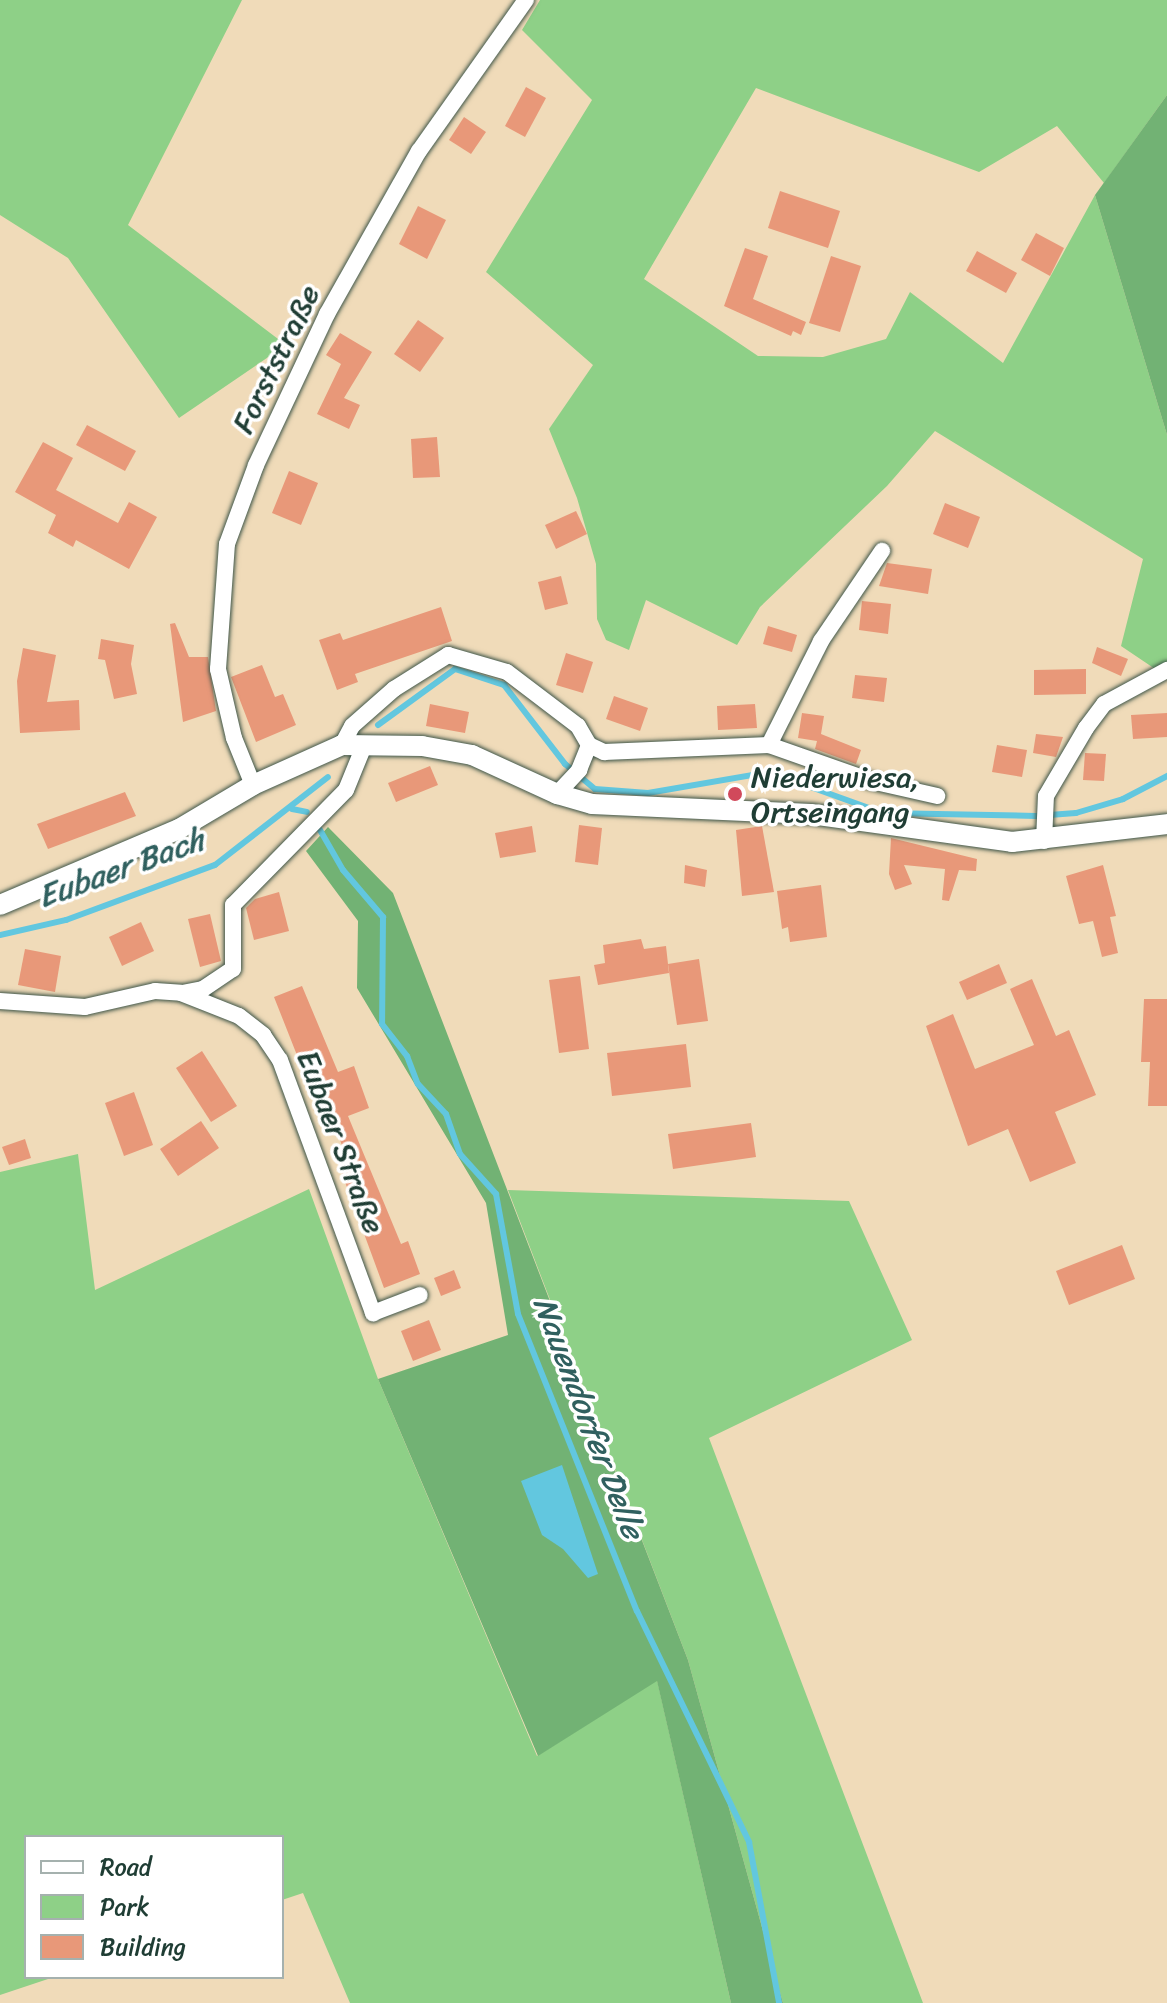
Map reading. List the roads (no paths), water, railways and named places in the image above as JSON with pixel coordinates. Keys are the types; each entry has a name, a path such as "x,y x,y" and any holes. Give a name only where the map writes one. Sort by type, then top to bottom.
{"street":[{"name":"Forststraße","path":"253,785 234,738 218,669 227,544 256,465 327,314 419,151 526,0"},
{"path":"769,745 821,641 882,551"},
{"path":"342,745 352,726 394,689 448,655 507,672 578,726 589,745 604,752 769,745 871,781 937,796"},
{"path":"1045,823 1065,759 1104,704 1167,670"},
{"path":"0,905 179,829 253,785 342,745 422,746 472,755 568,782 592,804 811,814 910,830 1045,823 1167,824"},
{"path":"568,782 589,745"},
{"name":"Eubaer Straße","path":"0,1001 61,1008 155,991 181,993 203,989 233,969 233,905 346,790 364,746"},
{"name":"Eubaer Straße","path":"181,993 239,1016 263,1035 280,1060 373,1313 420,1295"}],"water":[{"path":"562,1465 598,1574 588,1578 563,1549 542,1535 521,1481"}],"waterway":[{"name":"Eubaer Bach","path":"378,725 455,669 504,685 565,764 595,789 648,793 769,772 883,813 1036,816 1076,813 1123,799 1167,776"},
{"name":"Eubaer Bach","path":"0,935 66,920 215,865 328,777"},
{"path":"292,809 307,812"},
{"name":"Nauendorfer Delle","path":"320,830 343,870 383,917 382,1024 407,1056 418,1084 446,1114 460,1154 496,1194 518,1314 637,1611 749,1842 779,2003"}],"place":[{"name":"Niederwiesa, Ortseingang","path":"735,794"}]}
